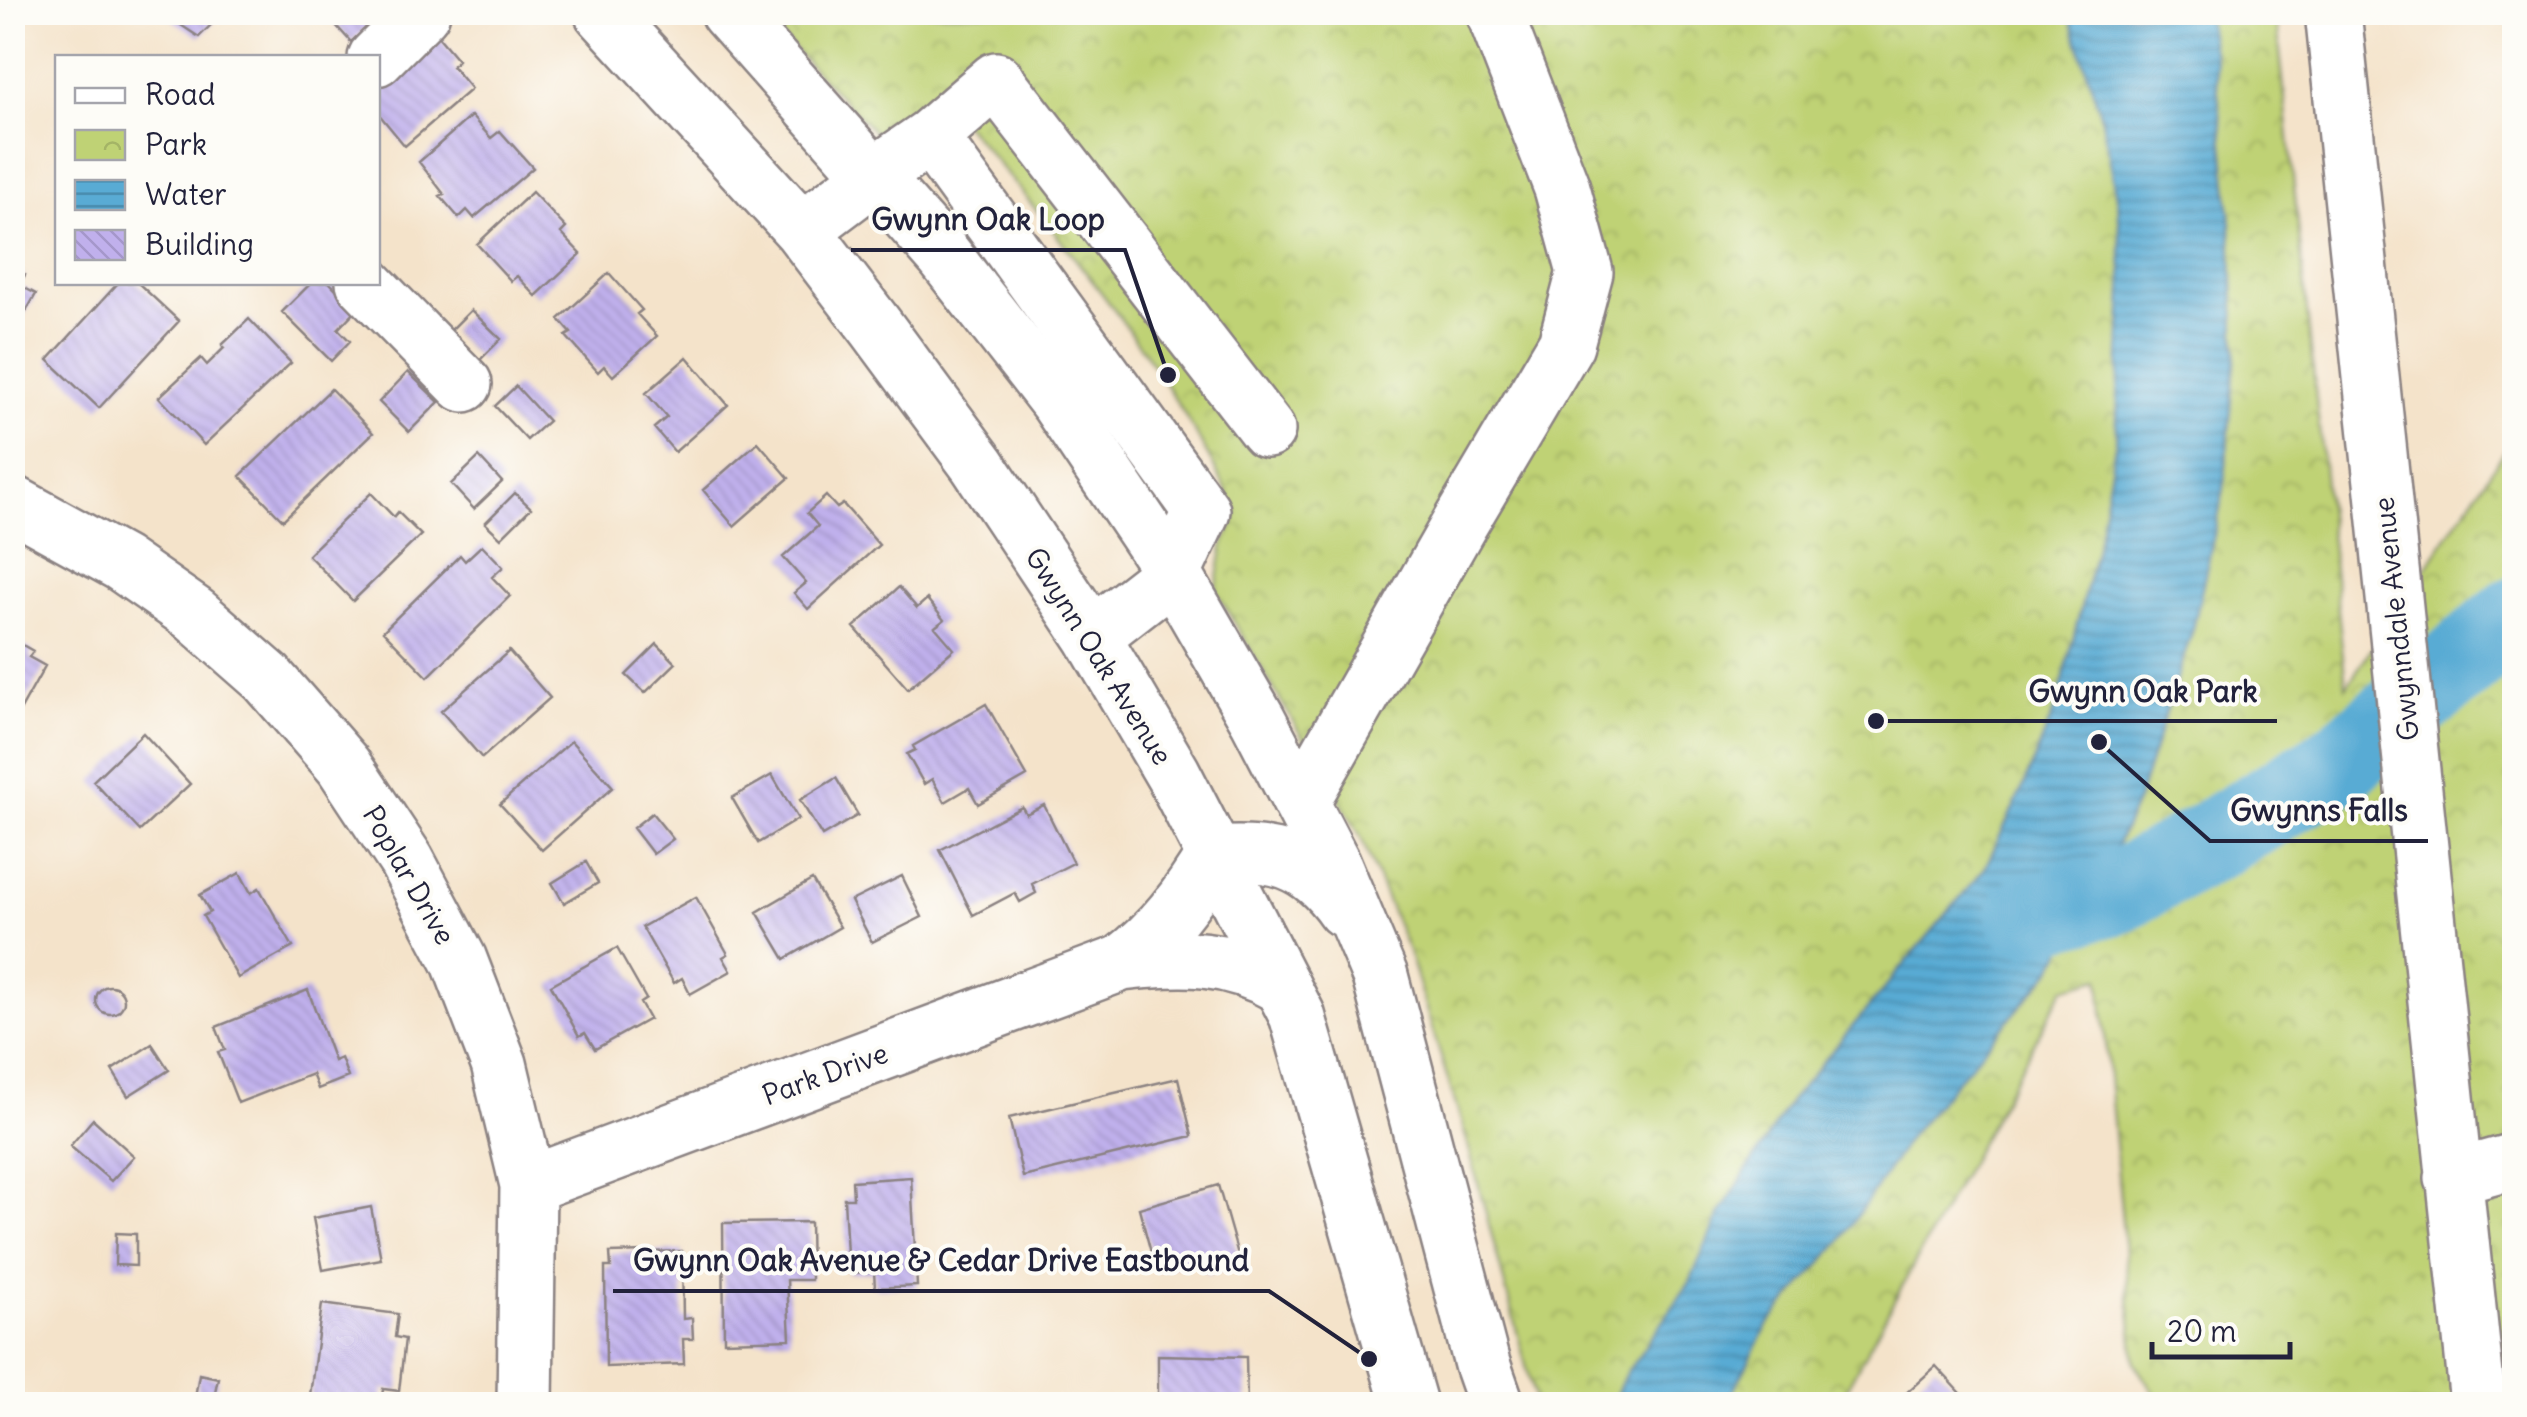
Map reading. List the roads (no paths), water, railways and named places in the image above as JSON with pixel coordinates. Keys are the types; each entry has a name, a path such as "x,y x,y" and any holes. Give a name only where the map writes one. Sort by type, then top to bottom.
{"main road":[{"path":"379,55 422,12"},
{"name":"Gwynn Oak Avenue","path":"602,12 802,230 978,466 1092,636 1173,774 1297,1014 1409,1404"},
{"path":"728,12 944,256 1058,402 1172,573 1258,720 1333,864 1380,976 1482,1364 1496,1404"},
{"path":"1301,802 1566,344 1586,272 1562,188 1494,12"},
{"name":"Gwynndale Avenue","path":"2333,12 2478,1404"},
{"path":"802,230 930,137 996,80 1267,430"},
{"path":"930,137 1202,512 1172,573 1092,636"},
{"path":"367,285 464,384"},
{"name":"Poplar Drive","path":"12,503 120,563 194,614 267,678 343,765 406,860 459,960 499,1064 528,1185 525,1404"},
{"path":"1214,855 1254,852 1285,859 1307,870 1337,899 1363,936"},
{"name":"Park Drive","path":"1122,963 1145,946 1174,914 1214,855"},
{"name":"Park Drive","path":"528,1185 1122,963 1172,957 1218,961 1252,969 1282,986"},
{"path":"2453,1178 2514,1162"}],"water":[{"path":"2069,13 2206,13 2215,62 2231,223 2236,352 2224,490 2193,629 2138,798 2091,901 2050,972 1913,1132 1840,1242 1770,1322 1726,1404 1612,1404 1625,1375 1689,1284 1719,1215 1790,1101 1985,868 2058,701 2100,531 2116,440 2123,288 2118,202 2102,120"}],"waterway":[{"path":"2027,916 2112,895 2336,765 2514,618"}],"place":[{"name":"Gwynn Oak Loop","path":"1168,375"},
{"name":"Gwynn Oak Park","path":"1876,721"},
{"name":"Gwynns Falls","path":"2099,742"},
{"name":"Gwynn Oak Avenue & Cedar Drive Eastbound","path":"1369,1359"}]}
